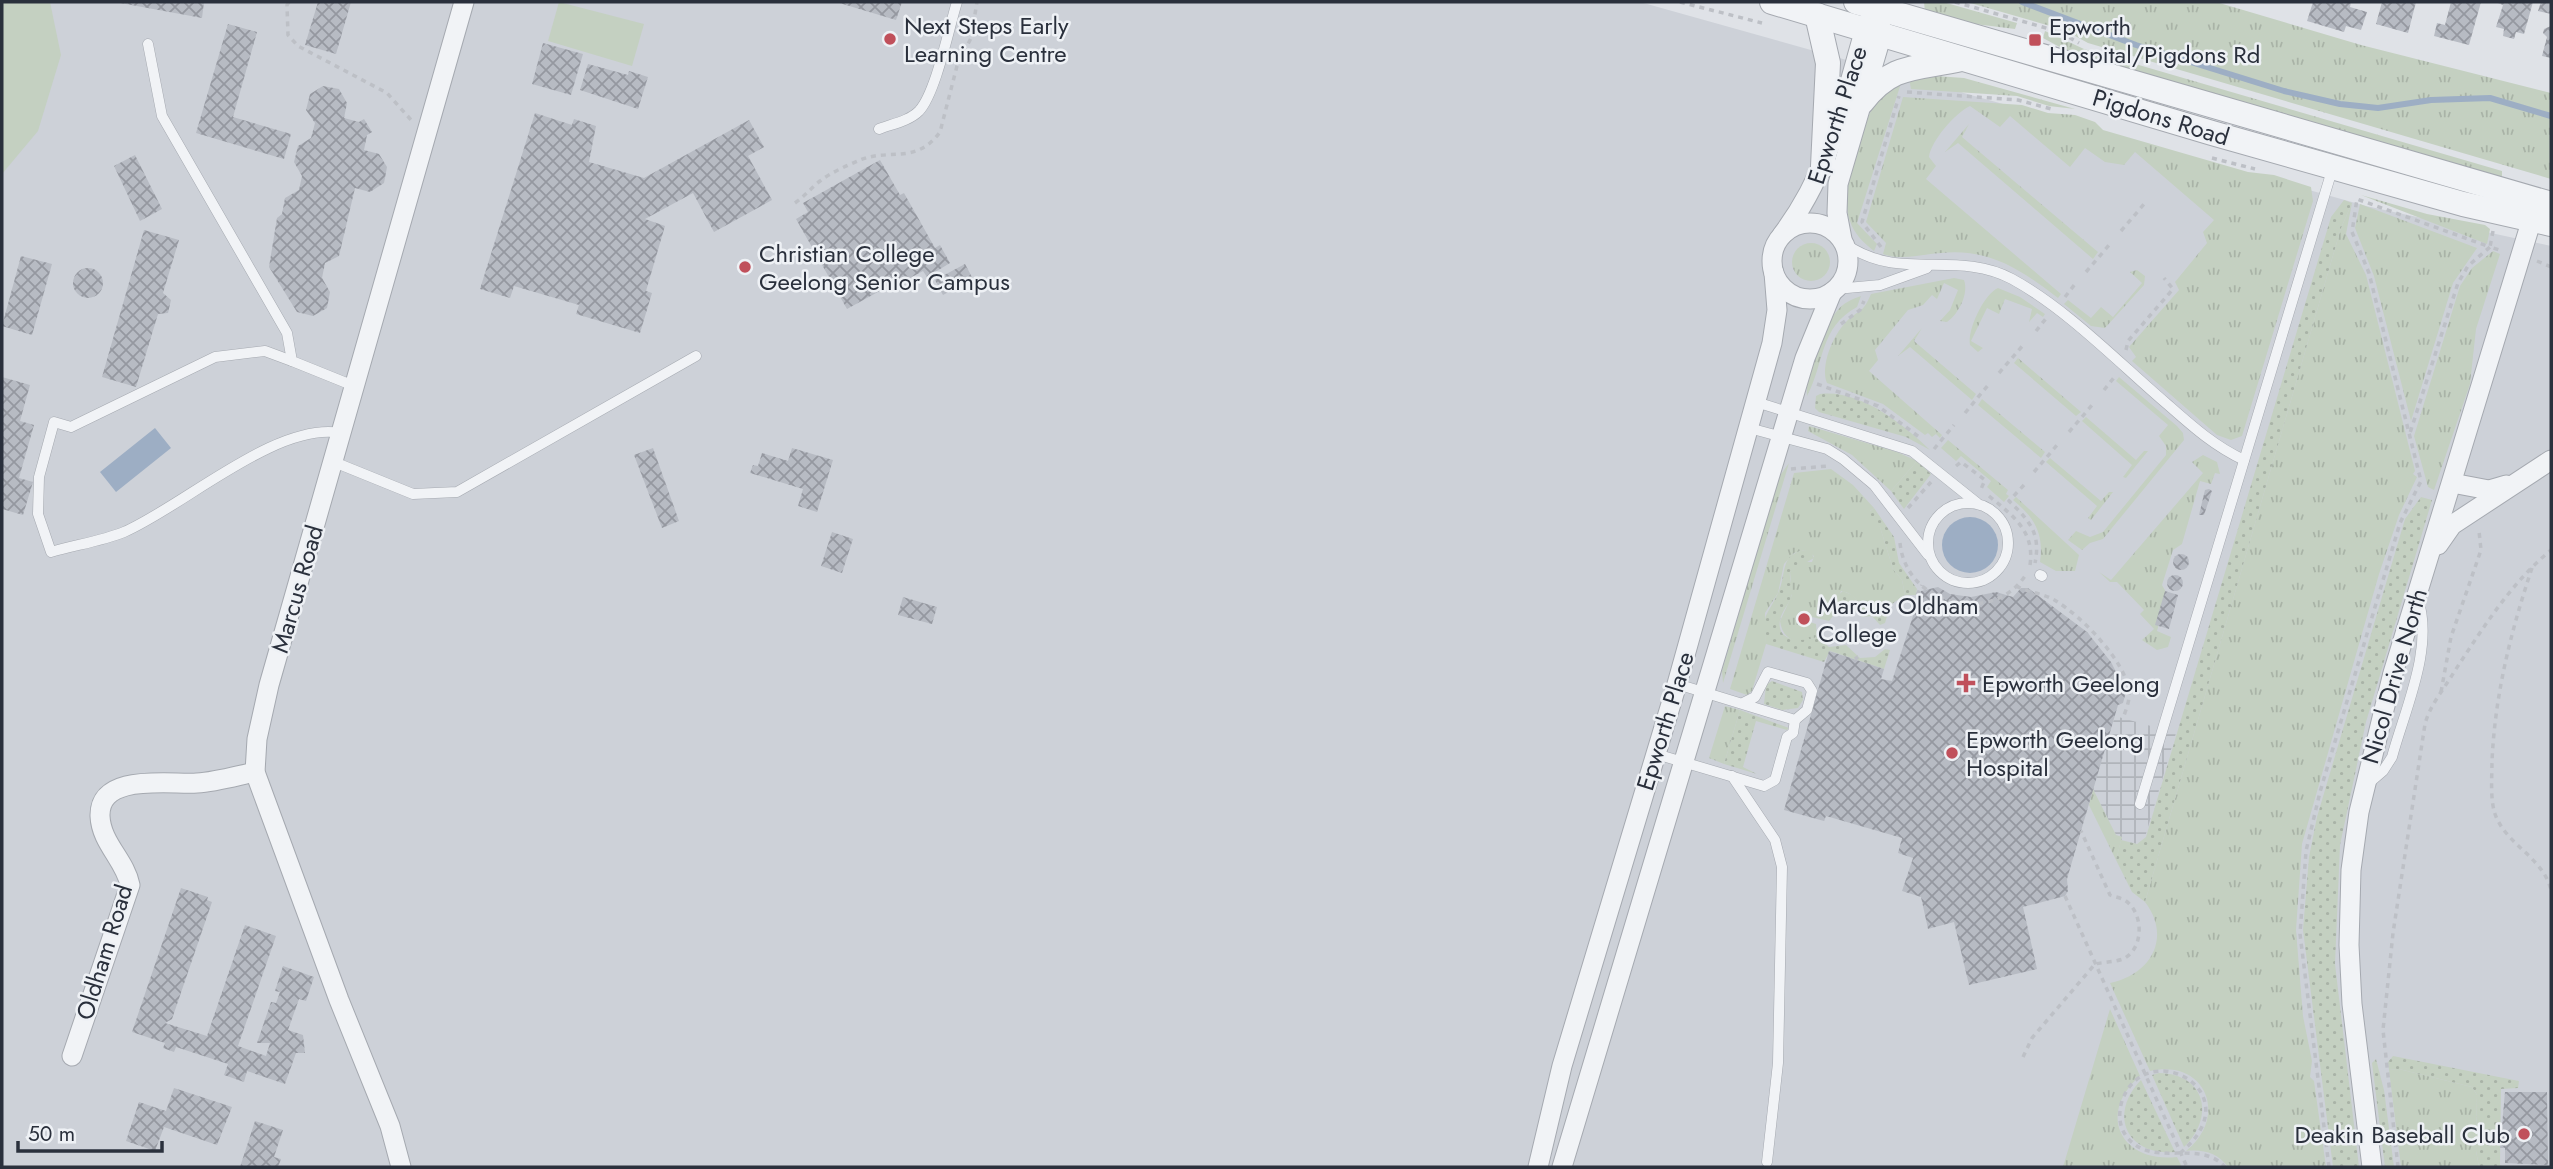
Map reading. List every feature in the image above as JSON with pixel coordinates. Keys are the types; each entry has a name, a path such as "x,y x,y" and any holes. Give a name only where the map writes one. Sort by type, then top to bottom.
{"street":[{"name":"Marcus Road","path":"401,1167 390,1126 338,1000 255,772 257,739 269,685 464,2"},
{"name":"Pigdons Road","path":"1772,13 1872,15 2543,212"},
{"path":"1817,15 1826,45 1828,69 1823,166"},
{"name":"Pigdons Road","path":"1872,15 1965,59 2333,167 2543,212"},
{"name":"Epworth Place","path":"1843,241 1837,213 1838,184 1862,102 1872,15"},
{"name":"Epworth Place","path":"1782,235 1810,196 1823,166 1872,15"},
{"path":"1862,102 1878,82 1889,75 1965,59"},
{"name":"Nicol Drive North","path":"2372,1167 2355,1027 2349,945 2351,870 2364,788 2384,705 2417,595 2543,212"},
{"path":"1816,223 1833,230 1843,241 1848,267 1834,291 1812,299 1798,298 1781,286 1774,273 1773,253 1782,235 1797,225 1816,223"},
{"name":"Epworth Place","path":"1538,1167 1562,1066 1656,754 1756,402 1777,318 1774,273"},
{"name":"Epworth Place","path":"1562,1167 1812,337 1834,291"},
{"path":"2429,558 2452,526 2513,482 2551,460"},
{"path":"2452,483 2488,490 2513,482"},
{"name":"Oldham Road","path":"72,1056 130,884 127,871 104,833 100,815 103,804 112,794 128,785 147,782 197,783 255,772"}],"lane":[{"path":"879,129 908,118 920,110 931,90 957,2"},
{"path":"148,44 162,116 287,333 292,361"},
{"path":"2140,804 2333,167"},
{"path":"1843,241 1876,261 1931,266 1969,265 1998,272 2024,286 2103,349 2210,442 2245,460"},
{"path":"1834,291 1880,285 1931,266"},
{"path":"342,433 324,430 279,444 124,532 51,552 38,514 39,477 54,422 71,427 215,357 265,351 354,386"},
{"path":"334,462 372,480 413,494 457,492 696,356"},
{"path":"1749,428 1827,449 1858,469 1874,485 1933,561 1952,579 1965,583 1979,581 2001,566 2006,554 2006,528 1990,509 1978,504 1912,451 1756,402"},
{"path":"1933,561 1929,548 1934,523 1952,506 1978,504"},
{"path":"1656,754 1765,786 1775,780 1787,737 1793,733 1796,720 1807,710 1812,691 1807,683 1768,672 1755,697 1743,703"},
{"path":"1676,684 1743,703 1751,709 1796,720"},
{"path":"1732,776 1775,841 1782,867 1778,1063 1767,1162"}],"path":[{"path":"289,2 288,35 298,46 387,93 415,123 428,128"},
{"path":"795,203 820,181 860,160 872,156 900,157 934,141 940,132 957,66 971,38 977,2"},
{"path":"1680,2 1772,13"},
{"path":"1879,251 1882,244 1862,222 1900,92 2018,100 2062,111"},
{"path":"2209,157 2261,170"},
{"path":"2329,1167 2301,934 2306,851 2320,792 2400,523 2420,486 2410,433 2369,273 2352,232 2357,199 2490,247 2468,266 2458,282 2410,433"},
{"path":"2121,231 2145,203"},
{"path":"2086,272 2110,244"},
{"path":"2539,261 2551,267"},
{"path":"2128,355 2128,341 2173,289 2164,278"},
{"path":"2061,301 2076,284"},
{"path":"1837,330 1844,320 1860,310 1866,296"},
{"path":"2036,331 2048,316"},
{"path":"2000,373 2024,344"},
{"path":"2104,390 2116,375"},
{"path":"1814,394 1819,377"},
{"path":"1965,413 1989,384"},
{"path":"2069,432 2093,404"},
{"path":"1934,449 1954,425"},
{"path":"2034,472 2058,444"},
{"path":"1905,512 1935,477"},
{"path":"2024,485 2009,501 2035,530 2036,561 2031,573 2024,579"},
{"path":"2441,694 2451,637 2481,550 2476,523"},
{"path":"2398,1167 2383,1055 2385,1006 2426,718 2491,615 2532,566 2551,550"},
{"path":"2532,566 2502,672 2492,777 2495,813 2508,839 2535,861 2551,890"},
{"path":"1917,595 1922,584"},
{"path":"2016,586 2055,600 2080,620 2102,643 2128,686 2130,695 2123,718"},
{"path":"2023,1057 2028,1052 2032,1038 2095,964 2122,959 2131,953 2139,938 2138,917 2126,901 2110,895 2081,831"},
{"path":"2065,896 2187,1167"},
{"path":"2180,1153 2196,1138 2204,1124 2204,1097 2197,1085 2179,1073 2164,1070 2145,1075 2131,1087 2122,1101 2120,1123 2133,1143 2152,1152 2206,1154 2225,1167"}],"shaded area":[{"path":"2,2 1640,2 2366,206 2551,246 2551,1167 2,1167"},
{"path":"2115,716 2176,733 2145,837 2137,844 2121,840 2122,837 2116,835 2093,789"}],"green space":[{"path":"2,2 50,2 61,55 38,131 2,174"},
{"path":"559,2 644,24 632,66 548,41"},
{"path":"1924,2 1943,2 2017,23 2015,29 1959,22 1925,12"},
{"path":"1967,2 2216,2 2361,45 2551,93 2551,179 2088,43 2064,30"},
{"path":"2045,31 2084,49 2502,171 2502,176 2498,178 2080,58 2043,38"},
{"path":"1909,78 1964,78 2075,109 2049,106 2017,96 1911,89"},
{"path":"1902,80 1857,223 1877,244 1874,251 1857,234 1850,221 1847,208 1850,173 1861,135 1876,102 1886,89"},
{"path":"1903,97 2022,105 2048,113 2075,115 2095,122 2103,130 2248,172 2274,175 2311,187 2313,201 2242,436 2231,440 2217,435 2132,361 2136,357 2129,347 2179,290 2175,282 2207,243 2203,232 2214,220 2135,152 2124,165 2105,162 2085,148 2070,167 2010,116 2000,127 1970,106 1951,121 1934,143 1929,157 1936,166 1926,179 2061,294 2058,298 2018,270 1975,254 1959,252 1905,257 1883,254 1886,243 1866,222"},
{"path":"1969,124 1962,137 2098,252 2093,259 1958,143 1945,152"},
{"path":"2361,195 2427,214 2485,225 2490,229 2487,244"},
{"path":"2344,200 2352,203 2341,228 2145,902 2132,892 2116,860 2121,840 2137,844 2146,837 2331,217"},
{"path":"2352,203 2346,234 2366,275 2415,471 2413,474 2417,477 2399,515 2379,574 2302,844 2296,930 2303,1016 2312,1061 2310,1077 2314,1081 2326,1167 2228,1167 2220,1158 2210,1153 2186,1151 2199,1137 2206,1122 2208,1107 2205,1093 2197,1082 2185,1073 2169,1069 2150,1071 2110,983 2137,972 2153,953 2157,941 2153,915 2145,902 2341,228"},
{"path":"2360,204 2477,248 2453,283 2411,421 2374,276 2355,228"},
{"path":"1811,243 1825,248 1830,262 1825,276 1811,281 1797,276 1792,262 1797,248"},
{"path":"2493,251 2500,254 2476,329 2470,384 2434,490 2428,487 2414,436 2460,286 2472,268"},
{"path":"2137,270 2145,276 2144,285 2105,328 2091,326 2064,304 2068,300 2091,318 2101,307 2113,317 2142,283 2130,272"},
{"path":"1954,278 1964,280 1965,285 1962,303 1955,314 1947,322 1940,321 1950,310 1958,290 1944,283 1937,299 1932,295 1923,305 1908,310 1875,350 1878,360 1869,371 1942,435 1940,438 1936,434 1932,437 1928,433 1925,435 1883,404 1827,383 1825,368 1832,343 1846,322 1863,308 1871,294"},
{"path":"1998,288 2020,297 2045,314 2043,317 2037,313 2029,322 2032,309 2005,299 1999,314 1987,308 1971,341 1983,348 1978,352 1970,345 1971,331 1987,297"},
{"path":"1861,296 1857,307 1845,315 1829,335 1807,396 1812,364 1826,328 1842,306"},
{"path":"1922,328 1914,341 1976,394 1972,400 1910,347 1898,356"},
{"path":"2018,358 2081,412 2076,416 2014,363"},
{"path":"2119,377 2177,426 2183,433 2184,440 2103,539 2090,543 2082,550 2068,540 2076,531 2090,537 2103,532 2166,455 2166,446 2159,436 2168,425 2116,381"},
{"path":"1820,394 1850,397 1880,410 1930,450 1906,437 1819,412 1815,408 1816,396"},
{"path":"1982,399 2045,452 2041,458 1978,405"},
{"path":"2086,417 2136,460 2144,451 2148,451 2126,478 2123,477 2132,465 2082,421"},
{"path":"1809,426 1897,452 1917,461 1891,491 1852,455 1808,431"},
{"path":"1948,440 2008,490 2006,494 2009,496 2004,502 1987,487 1991,481 1961,456 1956,461 1941,448"},
{"path":"2203,455 2217,462 2220,474 2215,473 2211,484 2200,481 2182,544 2173,550 2162,585 2167,594 2157,631 2171,637 2168,647 2157,650 2142,640 2154,629 2140,614 2144,610 2117,582 2110,582 2099,572 2111,580 2203,473 2192,462"},
{"path":"2050,458 2101,501 2109,492 2113,492 2091,520 2088,518 2097,506 2046,462"},
{"path":"1917,461 1931,474 1904,509 1891,491"},
{"path":"1789,463 1723,683 1722,671 1779,477"},
{"path":"1831,469 1853,485 1874,508 1870,511 1880,527 1893,569 1902,580 1905,595 1891,605 1871,609 1841,591 1835,608 1837,611 1829,621 1804,615 1803,620 1816,624 1817,637 1804,641 1793,640 1785,634 1780,621 1792,595 1790,572 1803,562 1812,562 1814,556 1805,550 1794,553 1784,564 1778,593 1765,613 1766,644 1752,691 1747,695 1730,689 1794,473"},
{"path":"2016,497 2079,555 2075,571 2056,571 2040,562 2039,535 2027,513 2013,500"},
{"path":"2421,497 2432,500 2366,722 2340,845 2335,964 2359,1167 2333,1167 2303,930 2309,857 2317,817 2405,519"},
{"path":"1874,508 1894,537 1899,563 1917,589 1916,595 1905,595 1902,580 1893,569 1880,527 1868,519 1868,513"},
{"path":"1797,552 1811,552 1814,558 1790,572 1792,594 1780,620 1782,633 1799,640 1817,637 1829,647 1846,645 1860,658 1875,657 1885,649 1890,650 1884,669 1830,651 1824,662 1766,644 1766,616 1781,586 1787,561"},
{"path":"1843,591 1852,595 1865,608 1890,606 1885,623 1880,625 1872,616 1862,617 1851,608 1837,611 1833,599"},
{"path":"1772,681 1802,692 1803,700 1798,708 1782,710 1764,704 1766,685"},
{"path":"1725,706 1740,710 1724,764 1709,758"},
{"path":"1740,710 1789,728 1787,730 1756,721 1743,767 1757,774 1724,764"},
{"path":"2093,789 2116,835 2122,837 2116,860 2089,805"},
{"path":"2110,1009 2140,1076 2119,1106 2121,1133 2129,1144 2141,1152 2158,1157 2177,1157 2182,1167 2063,1167"},
{"path":"2393,1056 2519,1081 2518,1088 2501,1089 2500,1165 2505,1167 2479,1167 2476,1151 2477,1095 2472,1087 2399,1069 2389,1070 2388,1062"},
{"path":"2376,1059 2384,1090 2394,1167 2385,1167 2372,1063"},
{"path":"2399,1069 2472,1087 2477,1095 2476,1151 2479,1167 2401,1167 2389,1070"},
{"path":"2152,1075 2175,1075 2187,1081 2196,1089 2201,1099 2200,1123 2184,1147"},
{"path":"2141,1080 2175,1152 2144,1147 2134,1140 2127,1130 2124,1119 2126,1106 2131,1093"}],"water":[{"path":"155,428 171,448 116,492 100,472"},
{"path":"1965,517 1975,517 1990,525 1996,534 1996,556 1990,565 1975,573 1965,573 1947,561 1942,550 1942,540 1954,522"}],"building":[{"path":"115,2 204,2 202,18"},
{"path":"318,2 351,2 336,54 305,45"},
{"path":"836,2 902,2 896,20"},
{"path":"2313,2 2351,2 2350,7 2367,12 2361,30 2346,26 2344,32 2307,21"},
{"path":"2382,2 2416,2 2408,33 2376,24"},
{"path":"2451,2 2481,2 2469,45 2434,36 2437,23 2445,25"},
{"path":"2495,2 2533,2 2524,34 2516,32 2514,39 2503,36 2504,29 2496,27 2503,5"},
{"path":"2541,2 2551,2 2551,14 2538,11"},
{"path":"228,24 257,32 233,117 291,134 284,159 196,133"},
{"path":"2551,26 2551,58 2542,56 2547,37 2543,33 2544,29"},
{"path":"543,43 583,54 571,95 532,84"},
{"path":"588,64 628,75 629,71 648,77 638,109 580,90"},
{"path":"323,86 339,89 347,103 344,118 359,122 364,119 372,132 367,135 364,150 379,154 387,167 384,183 370,192 355,188 339,256 325,263 322,278 330,292 327,308 313,316 297,312 269,267 277,218 282,214 285,198 299,190 302,176 294,162 298,146 311,138 315,123 306,110 310,94"},
{"path":"535,113 572,125 574,119 596,126 589,162 644,178 749,120 764,147 748,156 772,200 714,232 693,193 645,219 665,226 646,291 652,293 640,333 576,314 579,305 514,286 510,298 480,289"},
{"path":"135,155 162,209 140,221 114,166"},
{"path":"880,160 900,195 904,193 935,248 940,245 950,263 927,277 923,271 897,285 896,282 847,309 796,219 808,212 803,203"},
{"path":"144,230 179,240 163,293 171,300 168,313 158,314 136,387 102,377"},
{"path":"21,256 52,264 32,335 2,326"},
{"path":"965,264 973,279 943,295 935,280"},
{"path":"88,268 98,273 103,283 98,293 88,298 78,293 73,283 78,273"},
{"path":"2,377 30,385 20,421 34,425 19,478 33,482 23,515 2,509"},
{"path":"653,448 679,521 662,528 634,455"},
{"path":"792,448 833,460 817,512 798,506 803,489 750,473 753,465 758,466 762,453 788,461"},
{"path":"2205,490 2212,491 2204,515 2199,515"},
{"path":"832,532 853,539 842,573 821,566"},
{"path":"2181,554 2187,556 2187,568 2181,570 2175,568 2173,562 2175,556"},
{"path":"2175,575 2181,577 2181,589 2175,591 2169,589 2167,583 2169,577"},
{"name":"Epworth Geelong Hospital","path":"1938,587 1950,594 1971,597 1996,592 2013,597 2021,588 2028,588 2087,632 2111,662 2126,692 2123,703 2118,705 2067,879 2068,891 2065,896 2023,907 2037,969 1969,985 1954,922 1928,929 1921,897 1902,891 1913,858 1898,853 1902,838 1826,816 1824,821 1784,810 1829,651 1884,669 1881,679 1892,681 1921,591"},
{"path":"2165,591 2178,595 2169,629 2155,625"},
{"path":"903,597 937,607 932,624 898,615"},
{"path":"181,888 208,897 207,900 212,902 172,1019 165,1023 207,1036 245,925 276,936 238,1046 266,1056 270,1043 257,1043 271,1002 276,1003 280,992 275,991 283,966 314,977 306,1001 299,999 288,1030 303,1035 305,1053 296,1053 285,1084 247,1071 244,1082 224,1075 228,1064 176,1047 174,1052 163,1048 165,1043 132,1032"},
{"path":"174,1088 232,1107 217,1145 164,1127 155,1151 126,1141 139,1102 166,1111"},
{"name":"Deakin Baseball Club","path":"2505,1092 2547,1092 2548,1165 2505,1163 2505,1148 2500,1148"},
{"path":"255,1121 283,1130 274,1157 281,1159 278,1167 240,1167"}],"waterway":[{"path":"2022,2 2136,45 2284,91 2340,104 2378,108 2431,100 2490,98 2551,116"}],"place":[{"name":"Next Steps Early Learning Centre","path":"890,39"},
{"name":"Epworth Hospital/Pigdons Rd","path":"2035,40"},
{"name":"Christian College Geelong Senior Campus","path":"745,267"},
{"name":"Marcus Oldham College","path":"1804,619"},
{"name":"Epworth Geelong","path":"1966,683"},
{"name":"Epworth Geelong Hospital","path":"1952,753"},
{"name":"Deakin Baseball Club","path":"2524,1134"}]}
